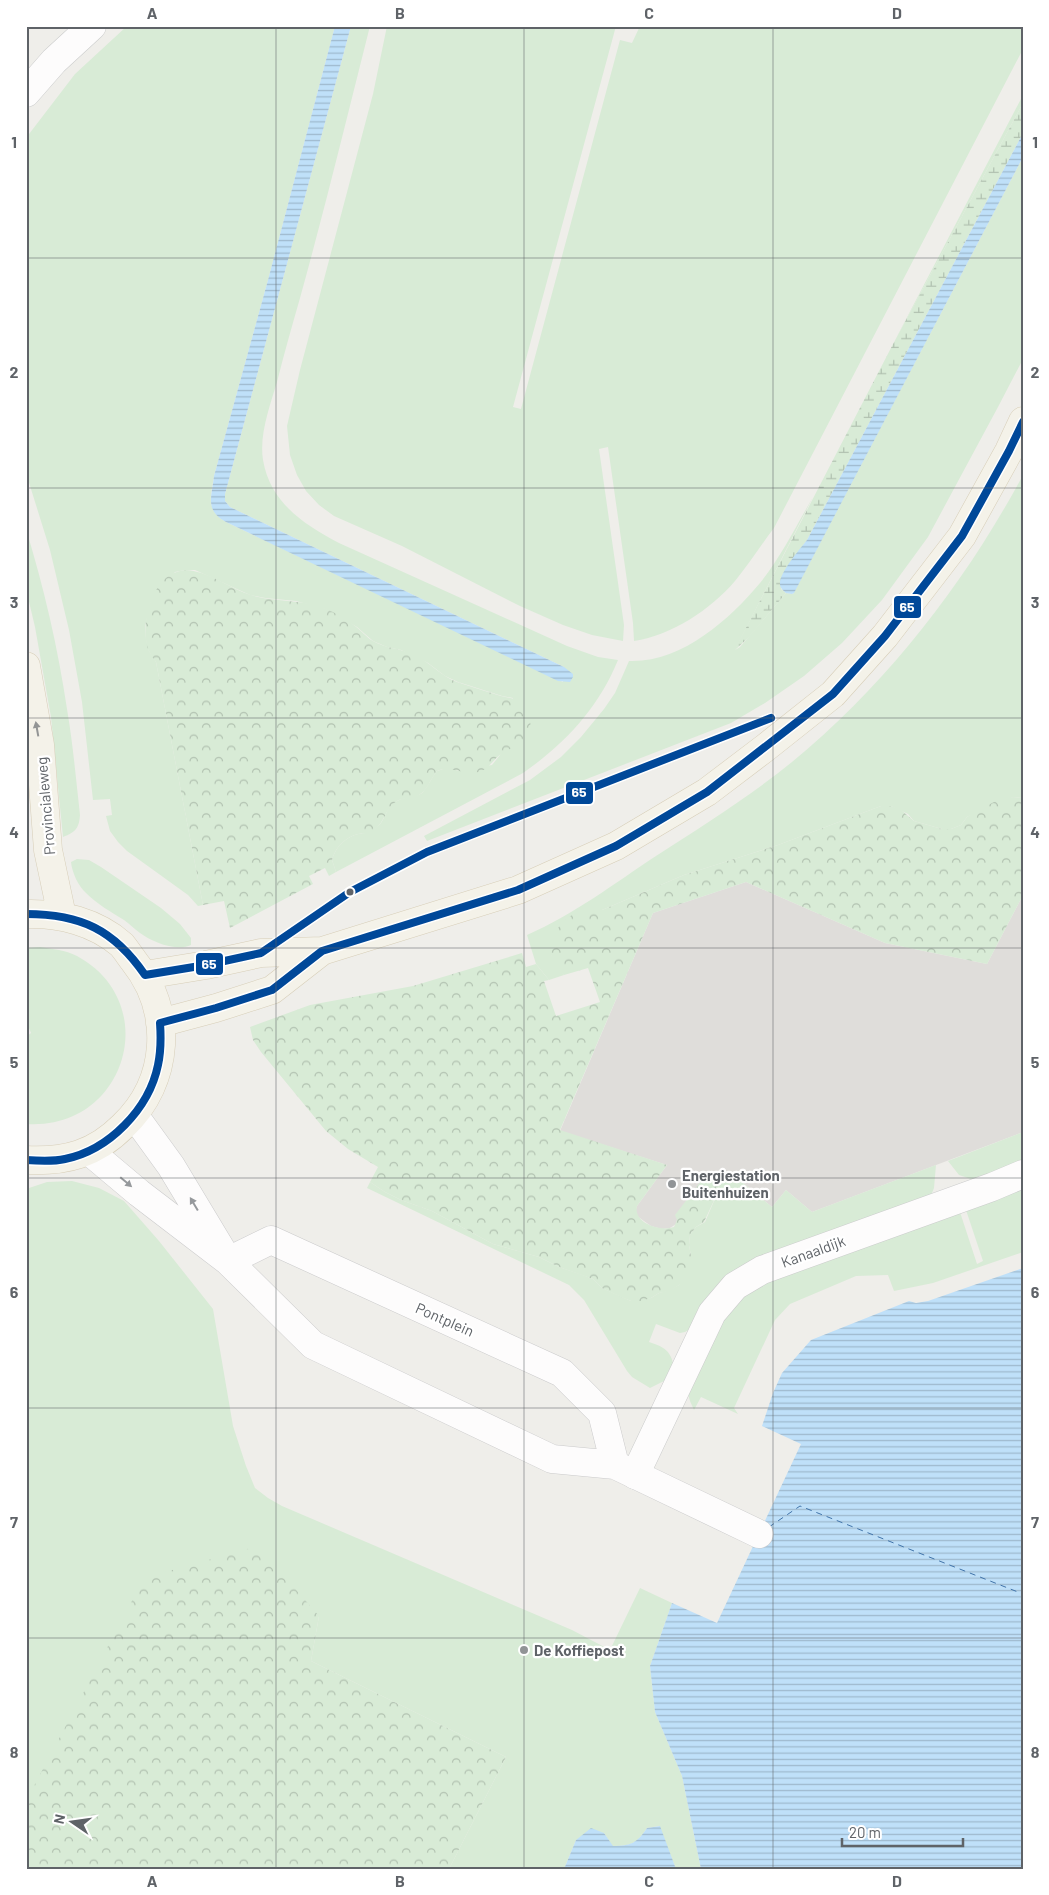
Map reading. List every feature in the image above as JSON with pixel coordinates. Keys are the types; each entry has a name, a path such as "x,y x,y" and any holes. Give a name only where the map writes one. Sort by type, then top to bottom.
{"main road":[{"path":"145,975 206,966 261,953 322,950 518,890 616,846 707,792 832,694 885,636 962,536 1009,451 1023,421"},
{"name":"Provincialeweg","path":"26,666 40,745 48,850 62,916"},
{"path":"26,914 62,916 93,927 122,946 145,975 156,1002 161,1032 159,1062 150,1090 134,1115 113,1136 89,1151 68,1158 48,1161 26,1160"},
{"path":"160,1023 272,990 322,950"}],"street":[{"path":"26,93 54,61 92,26"},
{"path":"26,67 54,61"},
{"path":"134,1115 171,1166 228,1261"},
{"path":"89,1151 139,1193 228,1261 313,1345 552,1459 625,1470 759,1534"},
{"name":"Kanaaldijk","path":"625,1470 667,1405 712,1313 735,1286 762,1270 1023,1174"},
{"name":"Pontplein","path":"228,1261 272,1240 562,1372 602,1413 625,1470"}],"shaded area":[{"name":"Energiestation Buitenhuizen","path":"746,882 885,943 987,964 1023,895 1023,1132 812,1212 786,1190 772,1207 737,1178 742,1171 705,1176 676,1224 670,1228 662,1229 651,1226 637,1216 635,1212 637,1206 667,1165 560,1131 653,913"}],"green space":[{"path":"127,26 335,26 214,476 211,502 215,513 226,522 563,682 564,667 230,507 225,501 225,494 351,26 370,26 318,230 266,420 262,450 267,475 273,488 290,510 313,528 339,543 567,646 598,657 618,660 591,709 567,737 538,762 523,773 336,872 332,860 341,844 353,835 370,832 376,828 393,804 400,799 422,793 437,771 449,767 458,771 492,765 500,755 513,698 458,682 445,676 428,663 401,650 373,641 357,627 325,609 296,601 250,595 195,570 175,572 151,602 145,626 149,651 156,662 203,905 198,906 188,895 127,851 118,842 110,831 106,816 112,815 110,799 93,800 82,702 69,630 50,550 26,473 26,138 75,74"},
{"path":"387,26 616,26 513,407 521,409 620,40 632,43 640,26 1023,26 1023,49 774,528 740,575 725,592 702,611 676,627 648,638 634,641 608,447 599,449 624,625 623,641 592,635 563,625 520,606 402,546 334,516 319,505 306,491 297,475 290,455 287,426 373,94"},
{"path":"1023,95 1023,103 892,346"},
{"path":"1023,103 1023,133 807,540 783,574 781,589 786,593 749,637 734,651 892,346"},
{"path":"1023,157 1023,359 928,537 882,600 842,643 804,676 765,703 731,723 427,841 424,836 530,780 561,757 581,737 604,709 615,693 629,661 648,660 667,655 685,647 702,637 734,611 768,573 813,497 735,650 740,647 786,593 793,594"},
{"path":"1023,475 1023,798 1013,797 967,817 961,825 951,829 942,829 914,821 908,814 891,806 881,806 778,845 684,875 602,910 589,910 553,938 551,955 564,975 549,980 536,964 527,935 577,908 725,811 776,775 827,732 892,665 921,630 976,554"},
{"path":"26,529 45,596 55,641 73,749 80,819 76,829 63,837 51,717 35,627 26,589"},
{"path":"185,570 201,573 258,597 307,603 333,612 352,623 373,641 416,656 457,682 519,701 524,705 529,714 529,733 523,741 501,754 479,772 469,773 451,769 437,771 422,793 416,797 400,800 393,804 377,828 368,833 353,835 341,844 332,860 336,872 329,876 325,868 309,876 313,884 230,928 224,901 203,905 156,662 149,651 146,640 145,631 148,610 155,591 169,576 175,572"},
{"path":"1013,797 1023,798 1023,895 987,964 885,943 746,882 653,913 560,1130 667,1165 637,1206 639,1217 655,1227 674,1227 677,1220 675,1215 705,1176 721,1174 717,1194 704,1222 696,1227 690,1235 691,1267 686,1277 670,1291 659,1293 651,1298 631,1301 602,1288 593,1279 559,1267 539,1257 493,1244 432,1211 385,1192 370,1182 378,1167 348,1149 326,1131 253,1040 250,1027 310,1005 413,986 522,953 526,967 536,964 549,980 544,981 556,1016 600,1002 588,968 564,975 551,955 550,949 553,936 560,925 575,913 585,910 602,910 684,875 778,845 881,806 891,806 900,809 914,821 942,829 951,829 961,825 967,817 984,807 998,800"},
{"path":"77,859 89,860 101,867 161,908 180,924 191,938 191,945 172,947 151,940 99,904 80,887 76,879 71,862"},
{"path":"40,947 63,951 77,956 104,977 120,1003 125,1032 122,1060 109,1086 88,1107 60,1121 26,1124 26,1037 31,1033 26,1021 26,948"},
{"path":"1023,1132 1023,1161 974,1180 959,1175 948,1161"},
{"path":"936,1165 934,1188 930,1198 873,1218 685,1332 680,1333 656,1324 649,1342 667,1351 673,1363 668,1379 650,1388 632,1377 627,1371 584,1300 569,1285 367,1188 370,1182 385,1192 432,1211 493,1244 539,1257 559,1267 593,1279 602,1288 631,1301 651,1298 679,1285 691,1256 690,1235 696,1227 705,1222 717,1194 721,1174 743,1171 737,1178 772,1207 786,1190 812,1212"},
{"path":"72,1181 99,1188 124,1201 159,1241 213,1309 233,1426 255,1488 268,1498 282,1506 572,1630 610,1650 640,1588 672,1603 650,1666 655,1712 682,1776 701,1869 676,1869 659,1826 647,1828 637,1841 629,1845 612,1846 604,1833 576,1840 564,1869 449,1869 506,1757 311,1661 319,1616 26,1801 26,1189 47,1182"},
{"path":"1023,1186 1023,1252 933,1283 894,1291 888,1275 856,1276 790,1304 775,1320 734,1408 738,1414 701,1397 694,1410 687,1390 722,1315 756,1286 959,1209 977,1264 983,1261 965,1207"},
{"path":"258,1546 319,1616 311,1661 506,1757 449,1869 26,1869 26,1801 144,1578"}],"water":[{"path":"335,26 351,26 225,494 225,501 230,507 564,667 573,674 570,682 558,681 226,522 215,513 212,507 211,496 214,476"},
{"path":"1023,133 1023,157 794,593 786,593 780,585 783,574 807,540"},
{"path":"1023,1268 1023,1869 701,1869 682,1776 655,1712 650,1666 672,1603 717,1623 801,1444 762,1426 782,1373 811,1340 909,1301 916,1303 928,1301"},
{"path":"660,1826 676,1869 564,1869 576,1840 591,1828 604,1833 613,1846 619,1846 633,1843 647,1828"}],"ferry route":[{"path":"769,1527 800,1506 1023,1594"}],"transit line":[{"name":"65","path":"26,1160 55,1161 81,1154 97,1147 125,1125 146,1097 153,1081 160,1054 160,1023 272,990 322,951 518,890 616,846 707,792 833,694 885,636 962,536 1023,422"},
{"name":"65","path":"26,914 63,917 80,921 94,928 121,946 145,975 206,965 261,953 350,892 427,852 771,718"}],"place":[{"name":"Energiestation Buitenhuizen","path":"672,1184"},
{"name":"De Koffiepost","path":"524,1650"}]}
